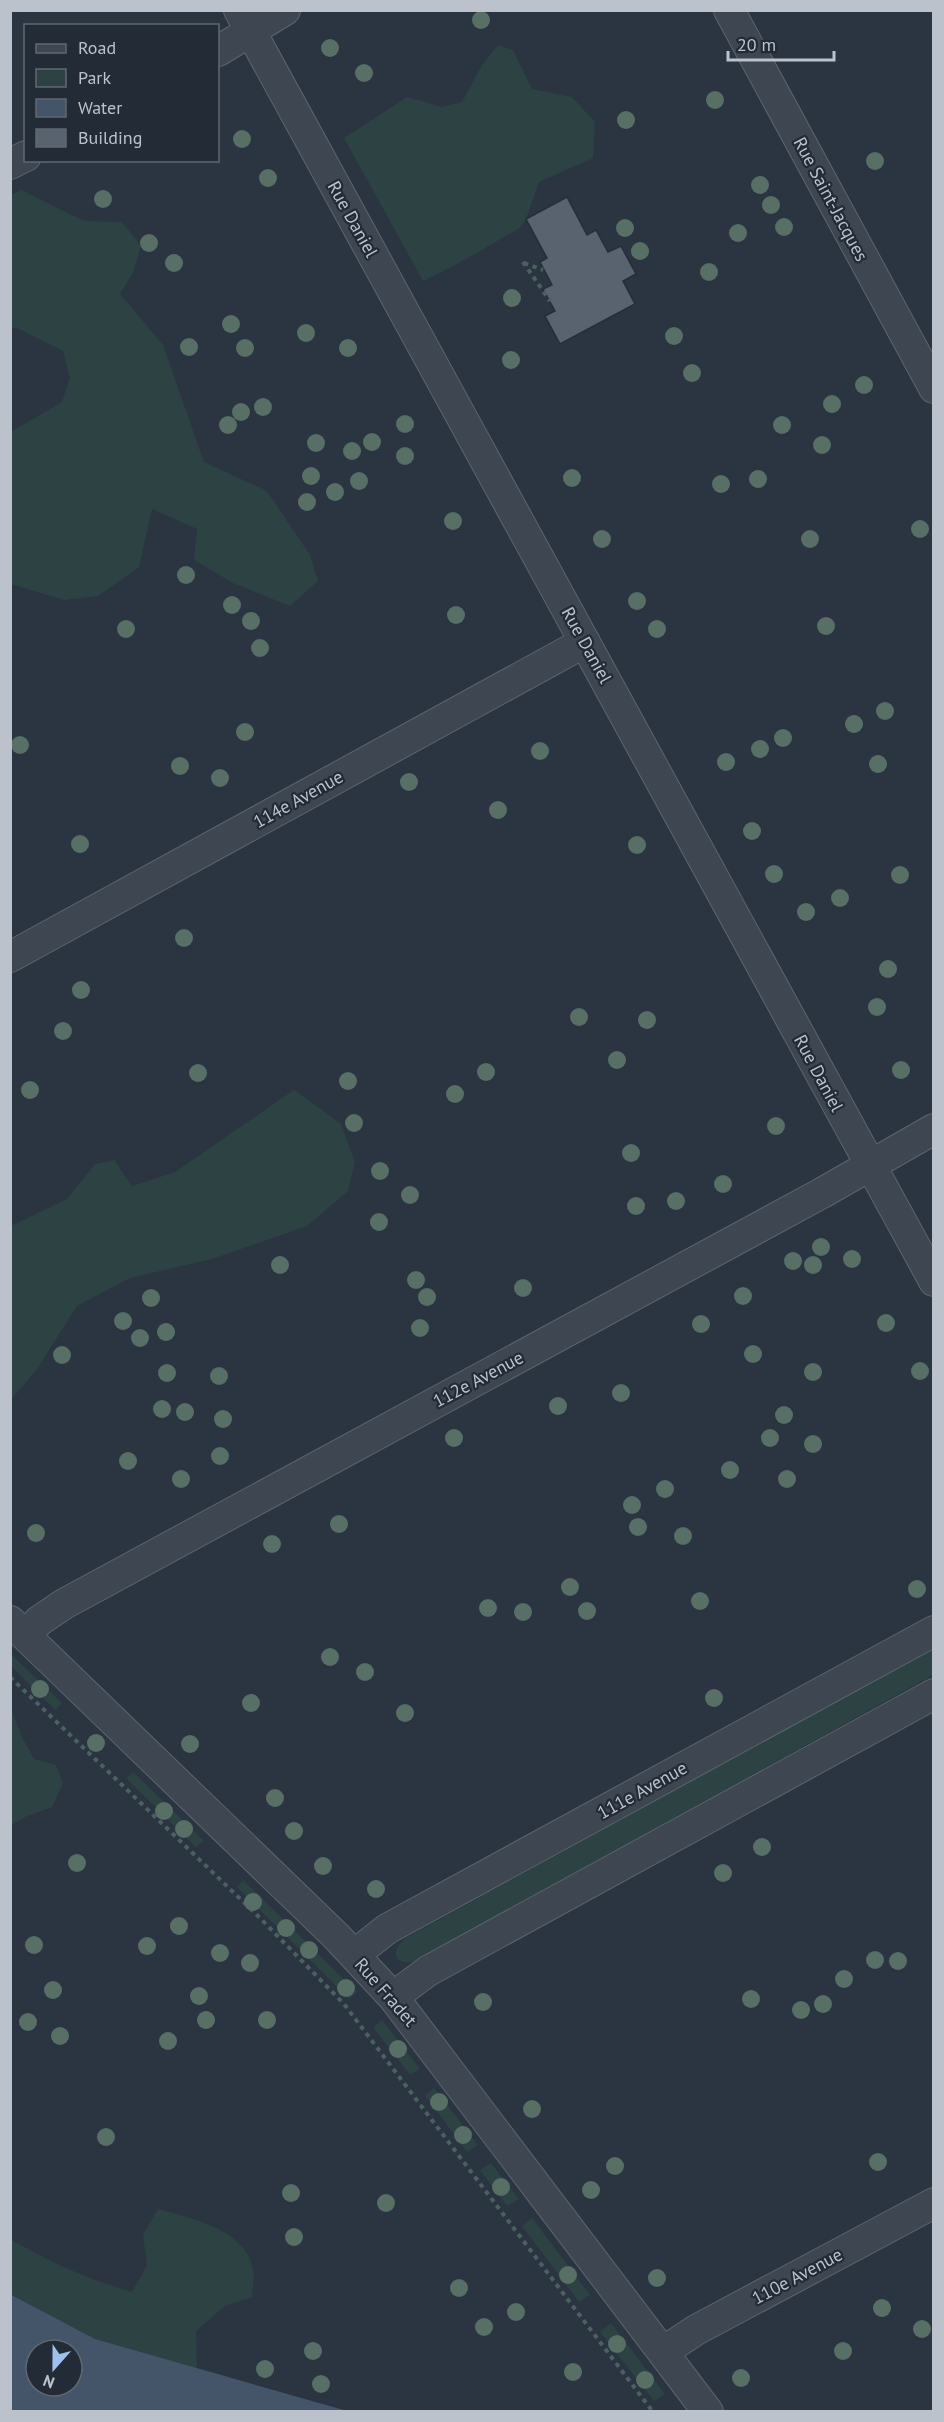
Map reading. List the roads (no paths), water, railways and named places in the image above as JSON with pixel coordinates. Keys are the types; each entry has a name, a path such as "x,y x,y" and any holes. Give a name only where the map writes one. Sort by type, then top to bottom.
{"street":[{"path":"219,50 244,21 285,10"},
{"name":"Rue Saint-Jacques","path":"729,10 933,388"},
{"name":"Rue Daniel","path":"244,21 933,1281"},
{"path":"10,164 24,157"},
{"name":"114e Avenue","path":"10,957 585,642"},
{"name":"112e Avenue","path":"18,1628 39,1621 64,1604 870,1167 933,1129"},
{"name":"Rue Fradet","path":"18,1628 354,1955 393,1997 708,2412"},
{"name":"111e Avenue","path":"354,1955 387,1929 933,1631"},
{"path":"393,1997 428,1971 933,1694"},
{"name":"110e Avenue","path":"663,2352 704,2326 933,2203"}],"water":[{"path":"10,2294 95,2339 347,2411 11,2411"}]}
